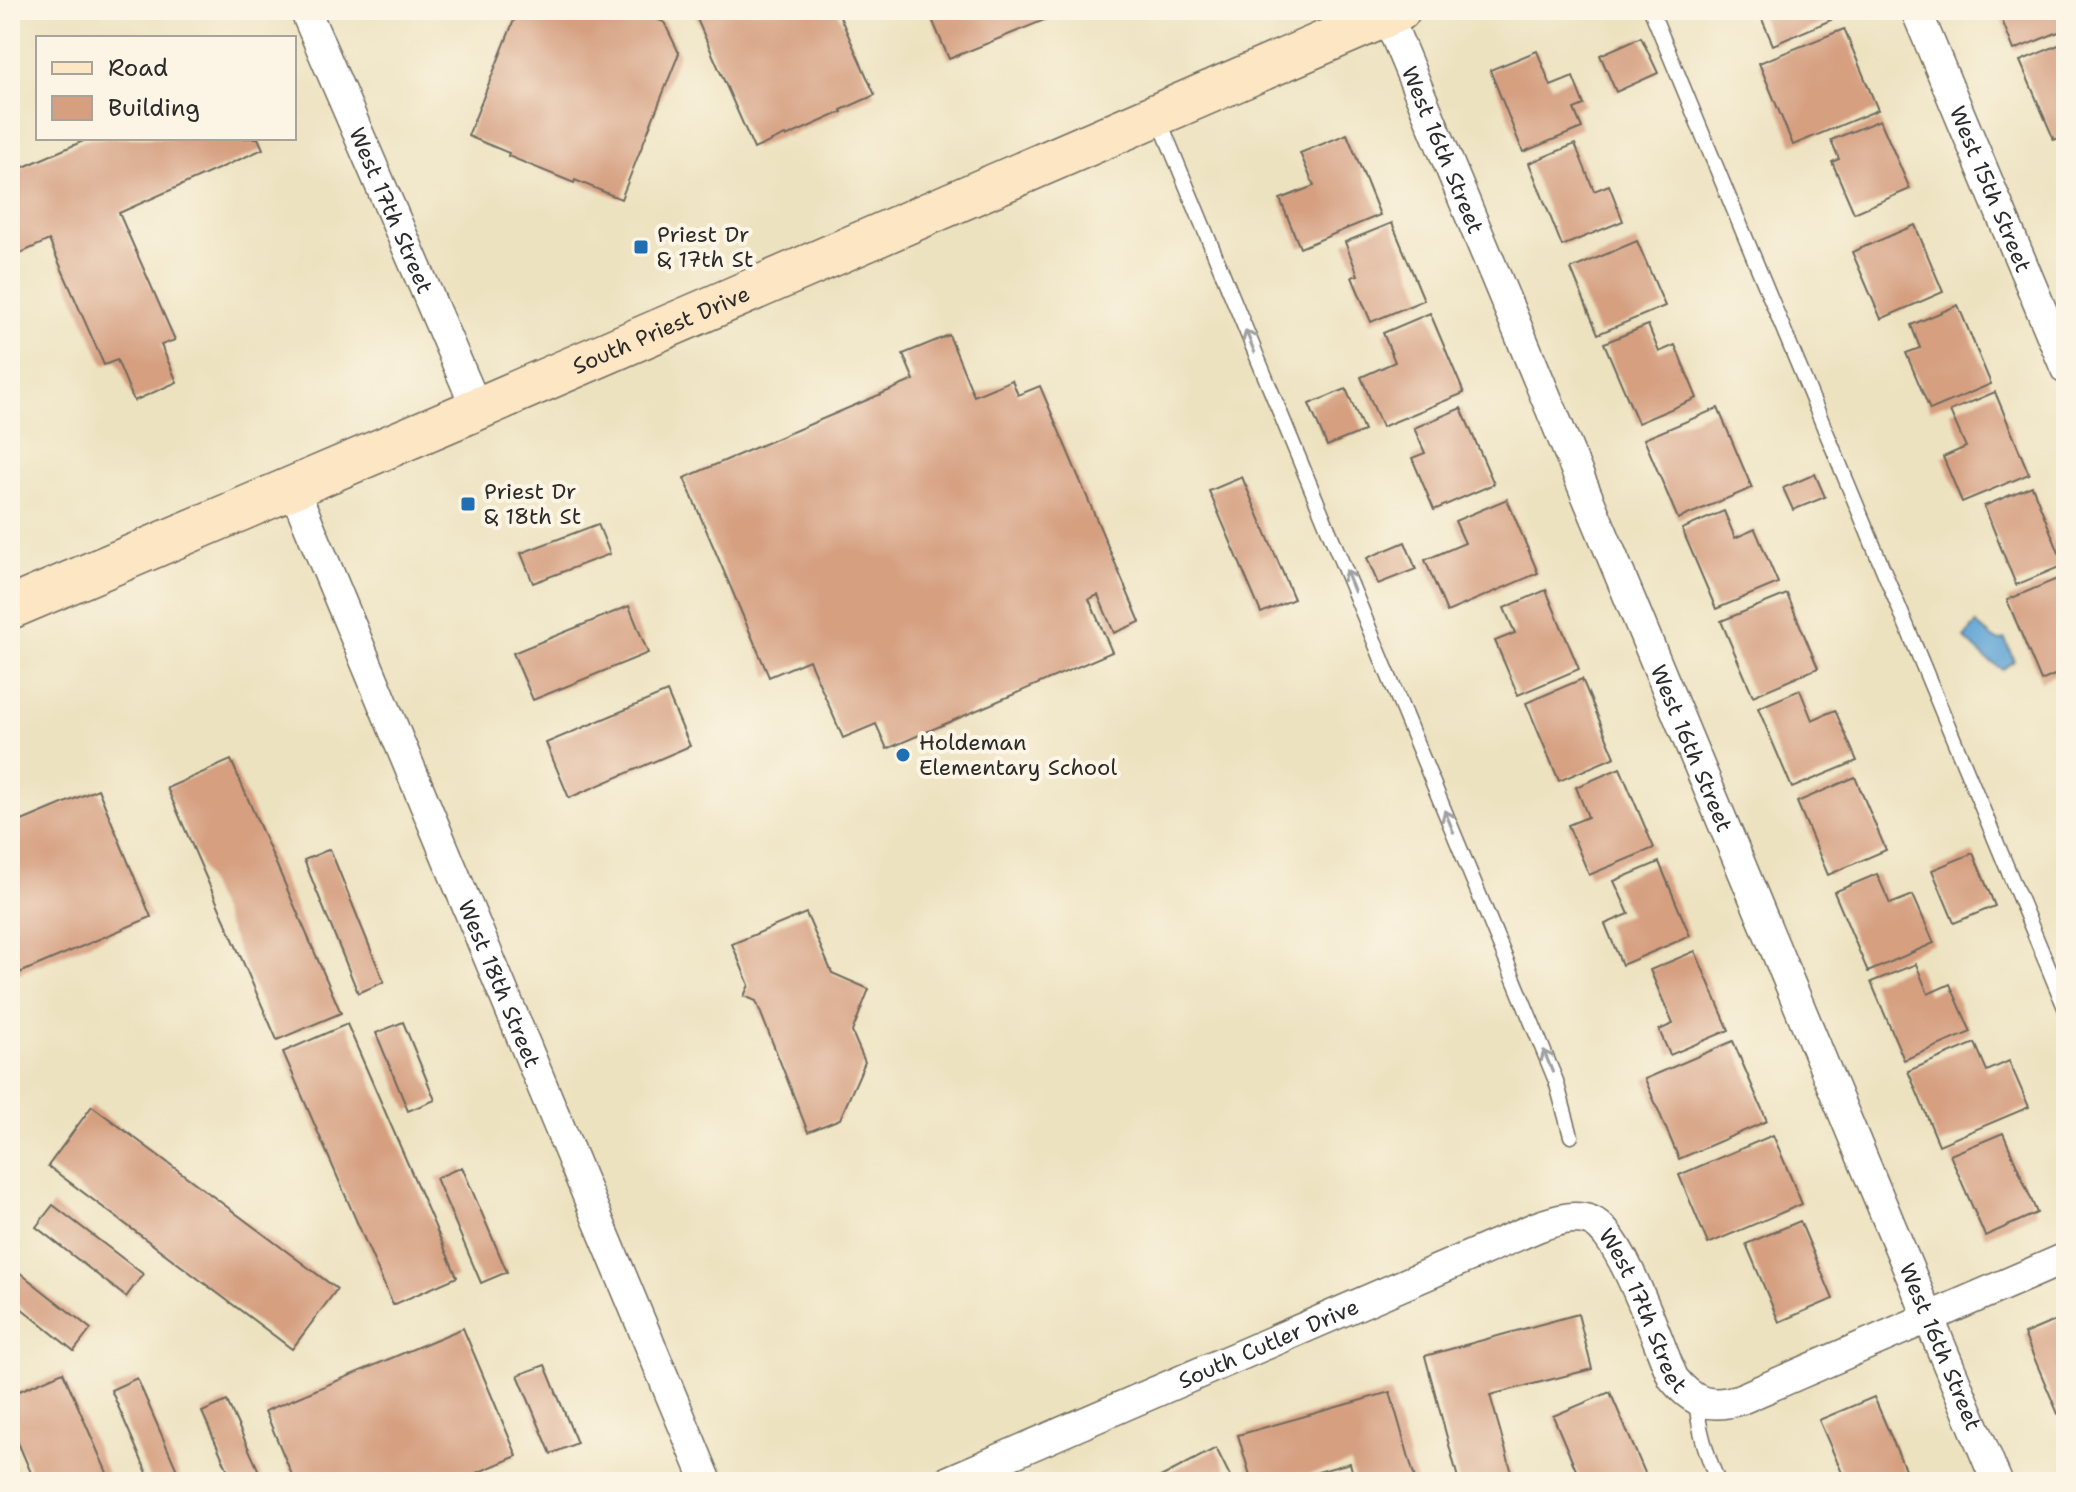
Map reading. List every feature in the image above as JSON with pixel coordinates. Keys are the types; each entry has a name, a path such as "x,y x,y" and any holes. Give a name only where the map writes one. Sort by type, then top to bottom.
{"main road":[{"name":"South Priest Drive","path":"10,608 1393,13"}],"street":[{"name":"West 17th Street","path":"305,10 477,409"},
{"name":"West 15th Street","path":"1916,10 2066,369"},
{"name":"West 16th Street","path":"1393,13 1997,1482"},
{"name":"West 18th Street","path":"293,487 707,1482"},
{"name":"South Cutler Drive","path":"947,1482 1537,1227 1575,1217 1592,1221"},
{"name":"West 17th Street","path":"1592,1221 1605,1230 1617,1246 1673,1378 1696,1400"},
{"path":"1696,1400 1726,1404 1741,1399 2066,1258"}],"lane":[{"path":"1651,10 2066,1010"},
{"path":"1157,115 1556,1081 1571,1136"},
{"path":"1696,1400 1698,1425 1718,1482"}],"water":[{"path":"1976,624 1994,639 2005,639 2014,661 2003,669 1964,638"}],"building":[{"path":"518,10 632,10 664,22 679,53 621,199 508,156 509,153 468,136"},
{"path":"693,10 837,10 875,95 754,149"},
{"path":"928,10 1057,10 1059,14 949,59"},
{"path":"1758,10 1827,10 1831,20 1773,45"},
{"path":"1998,10 2066,10 2066,29 2014,50"},
{"path":"1844,29 1878,110 1793,145 1759,63"},
{"path":"1641,37 1658,73 1616,92 1600,55"},
{"path":"2066,42 2066,135 2054,140 2020,61"},
{"path":"1537,51 1551,86 1573,77 1584,105 1574,109 1582,128 1523,152 1490,70"},
{"path":"1880,120 1910,189 1854,213 1832,162 1839,159 1831,140"},
{"path":"1347,134 1380,215 1300,248 1280,199 1314,186 1300,153"},
{"path":"85,140 259,140 263,149 119,213 175,340 161,345 177,382 134,401 117,360 104,365 49,240 10,258 10,173"},
{"path":"1575,144 1594,191 1609,185 1623,221 1562,246 1529,163"},
{"path":"1392,223 1424,300 1371,322 1352,277 1358,275 1345,242"},
{"path":"1915,225 1943,292 1881,319 1852,252"},
{"path":"1637,241 1665,306 1598,334 1571,269"},
{"path":"1958,305 1991,384 1930,410 1906,353 1920,348 1911,325"},
{"path":"1430,313 1464,393 1382,427 1361,377 1395,362 1383,333"},
{"path":"1648,325 1659,352 1675,345 1697,398 1638,423 1604,343"},
{"path":"949,335 974,396 1012,380 1018,395 1040,386 1140,622 1114,633 1098,595 1089,599 1112,652 887,749 876,724 843,738 809,660 769,677 684,478 914,380 903,354"},
{"path":"1346,389 1364,431 1327,446 1309,404"},
{"path":"1995,392 2029,474 1962,502 1943,457 1966,447 1950,411"},
{"path":"1461,408 1494,484 1434,510 1412,458 1425,453 1414,428"},
{"path":"1718,408 1752,488 1678,519 1644,439"},
{"path":"1815,474 1825,497 1793,510 1783,488"},
{"path":"1242,477 1294,599 1261,613 1209,491"},
{"path":"2032,486 2064,565 2016,585 1984,506"},
{"path":"1507,499 1538,573 1447,612 1425,560 1465,543 1455,521"},
{"path":"1724,511 1735,538 1755,529 1778,583 1716,609 1682,529"},
{"path":"598,524 610,554 533,583 521,553"},
{"path":"1405,542 1416,569 1378,584 1367,558"},
{"path":"2064,576 2066,670 2041,681 2007,600"},
{"path":"1546,590 1579,669 1518,695 1495,641 1515,633 1504,608"},
{"path":"1787,594 1818,668 1753,696 1721,621"},
{"path":"629,606 648,653 533,700 513,653"},
{"path":"1582,679 1615,757 1559,781 1526,703"},
{"path":"1800,690 1812,720 1835,710 1857,761 1792,788 1758,708"},
{"path":"667,692 690,746 569,798 546,743"},
{"path":"2066,717 2066,743 2057,721"},
{"path":"231,760 341,1013 277,1040 167,788"},
{"path":"1620,768 1654,848 1589,875 1568,825 1588,817 1576,787"},
{"path":"1855,777 1886,850 1828,875 1797,802"},
{"path":"98,789 151,917 10,977 10,826"},
{"path":"330,849 384,982 358,993 304,860"},
{"path":"1973,853 1995,906 1954,923 1932,870"},
{"path":"1659,862 1690,936 1622,965 1605,924 1629,914 1614,881"},
{"path":"1877,874 1890,904 1913,895 1934,943 1868,972 1834,892"},
{"path":"806,913 832,973 869,989 852,1032 865,1062 840,1119 808,1132 756,1001 744,996 749,985 732,944"},
{"path":"1695,951 1729,1030 1670,1055 1659,1030 1673,1024 1650,970"},
{"path":"1916,964 1928,994 1950,984 1971,1032 1904,1060 1871,982"},
{"path":"403,1022 435,1100 408,1111 376,1033"},
{"path":"347,1024 457,1277 393,1305 283,1052"},
{"path":"1733,1041 1767,1121 1679,1159 1645,1079"},
{"path":"1975,1043 1987,1071 2009,1061 2029,1107 1939,1145 1908,1071"},
{"path":"92,1106 337,1289 292,1349 48,1166"},
{"path":"2003,1133 2037,1213 1985,1236 1950,1155"},
{"path":"1773,1135 1802,1204 1708,1244 1679,1175"},
{"path":"462,1167 507,1272 481,1283 436,1178"},
{"path":"53,1205 143,1274 126,1297 36,1227"},
{"path":"1800,1221 1833,1299 1779,1322 1746,1244"},
{"path":"10,1265 91,1329 74,1351 10,1299"},
{"path":"1578,1314 1592,1369 1490,1395 1514,1480 1459,1482 1425,1356"},
{"path":"2066,1316 2066,1410 2058,1414 2024,1334"},
{"path":"463,1328 517,1456 455,1482 295,1482 265,1411"},
{"path":"545,1365 577,1443 551,1454 518,1375"},
{"path":"63,1372 111,1482 35,1482 10,1424 10,1395"},
{"path":"137,1378 182,1482 151,1482 111,1390"},
{"path":"1390,1392 1416,1482 1355,1482 1350,1463 1282,1482 1252,1482 1238,1435"},
{"path":"1610,1392 1649,1482 1581,1482 1553,1416"},
{"path":"1874,1397 1908,1476 1894,1482 1846,1482 1819,1420"},
{"path":"227,1401 262,1478 254,1482 233,1482 202,1412"},
{"path":"1216,1448 1233,1482 1151,1482"},
{"path":"10,1457 21,1482 10,1482"}],"place":[{"name":"Priest Dr & 17th St","path":"641,247"},
{"name":"Priest Dr & 18th St","path":"468,504"},
{"name":"Holdeman Elementary School","path":"903,755"}]}
